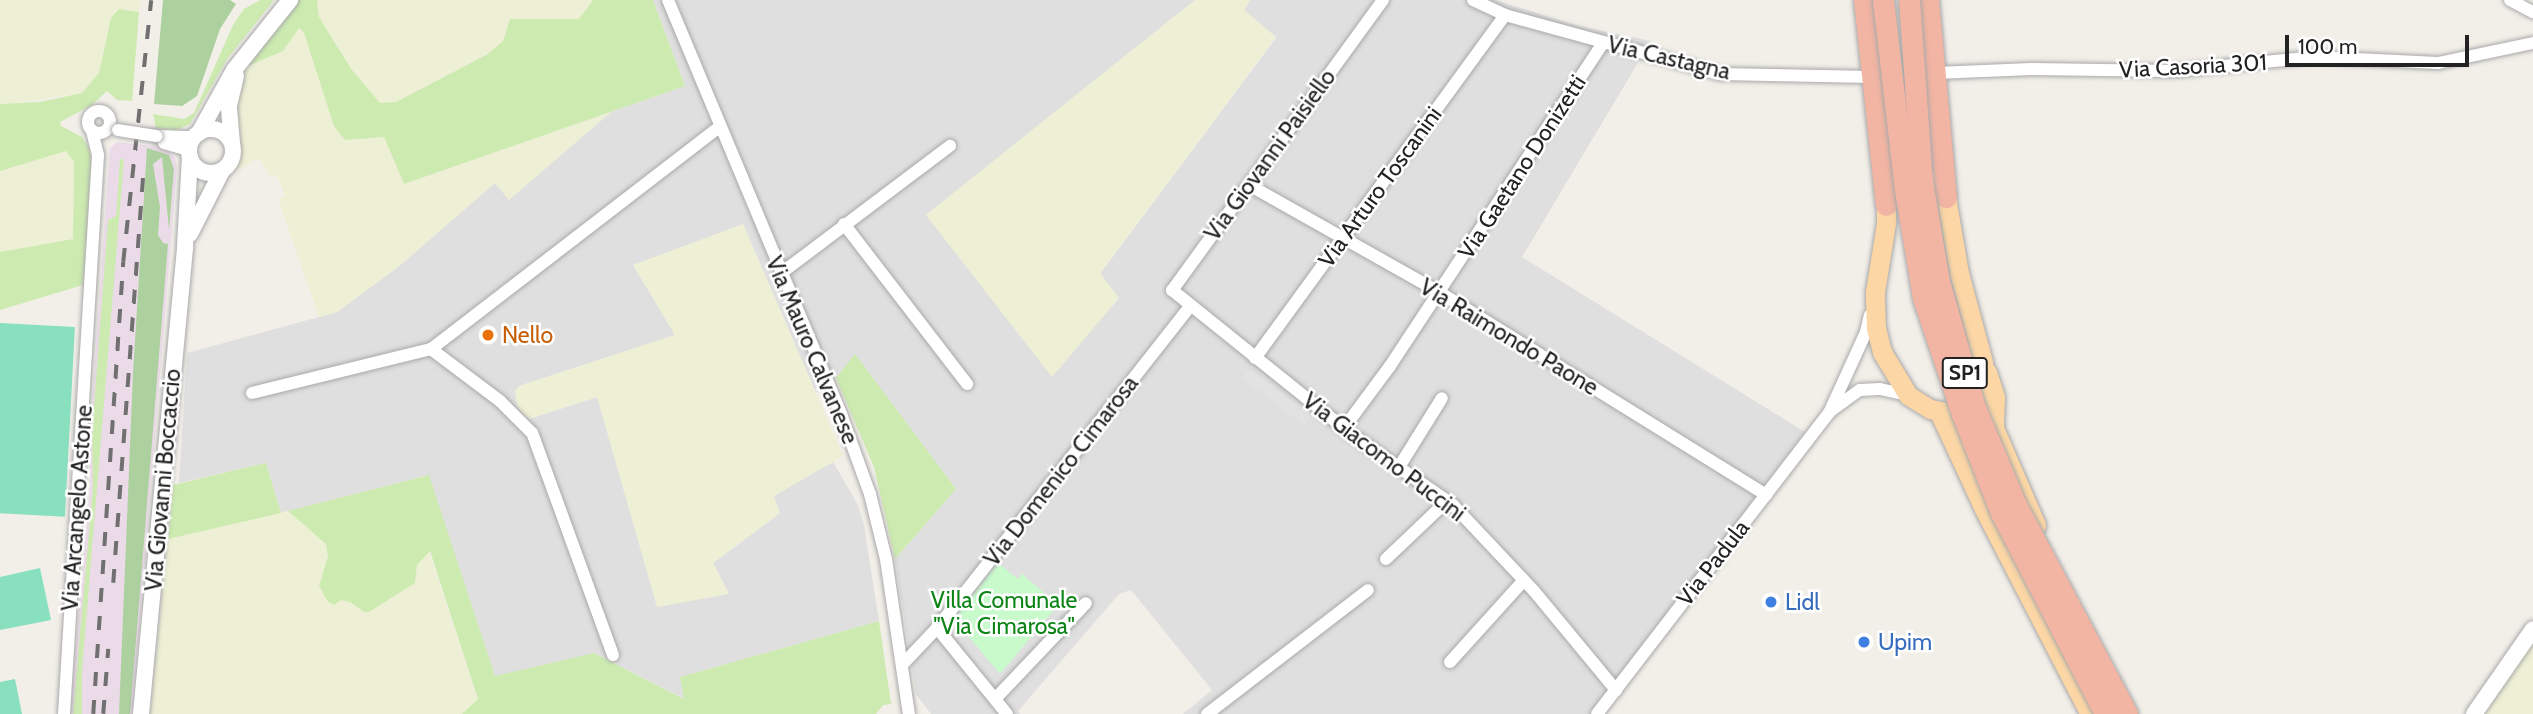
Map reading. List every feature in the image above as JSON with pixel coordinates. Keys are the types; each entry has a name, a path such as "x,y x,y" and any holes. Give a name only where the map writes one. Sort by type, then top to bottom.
{"highway":[{"path":"1864,0 1886,205"},
{"name":"SP1","path":"1884,0 1905,190 1923,298 1962,414 2001,513 2105,714"},
{"name":"SP1","path":"1909,0 1922,181 1939,281 1974,405 2017,505 2127,714"},
{"path":"1928,0 1947,197"}],"main road":[{"path":"1983,362 1984,383 1976,401 1964,410 1939,412 1908,395 1882,352 1875,292 1886,223 1886,205 1901,184 1919,179 1935,182 1947,197 1959,273 1994,397 1994,428 2039,532 2137,714"},
{"path":"1939,412 1990,520 2090,714"}],"street":[{"path":"246,55 231,93 231,160 222,171 202,172 193,144 215,99 246,55 290,0"},
{"name":"Via Mauro Calvanese","path":"668,0 780,274 841,414 870,494 886,559 909,714"},
{"name":"Via Giovanni Paisiello","path":"1190,307 1172,290 1383,0"},
{"name":"Via Castagna","path":"1473,0 1505,15 1720,74 1871,77"},
{"path":"2510,0 2533,12"},
{"name":"Via Arturo Toscanini","path":"1255,358 1505,15"},
{"name":"Via Gaetano Donizetti","path":"1344,428 1439,292 1603,43"},
{"name":"Via Casoria 301","path":"1935,73 2032,69 2174,71 2315,57 2438,63 2533,43"},
{"path":"253,393 431,348 719,127"},
{"name":"Via Arcangelo Astone","path":"64,714 90,301 95,286 108,131 193,144"},
{"path":"193,144 219,131 233,146"},
{"name":"Via Giovanni Boccaccio","path":"141,714 193,144"},
{"path":"780,274 950,146"},
{"name":"Via Giovanni Boccaccio","path":"185,246 197,215 222,171"},
{"name":"Via Raimondo Paone","path":"1249,185 1439,292 1766,495"},
{"path":"844,224 967,384"},
{"name":"Via Padula","path":"1597,714 1829,413 1866,332 1875,292"},
{"name":"Via Giacomo Puccini","path":"1190,307 1344,428 1447,501 1524,580 1616,690"},
{"name":"Via Domenico Cimarosa","path":"902,664 937,628 1190,307"},
{"path":"431,348 500,401 532,433 613,655"},
{"name":"Via Padula","path":"1829,413 1860,390 1889,390 1908,395"},
{"path":"1399,467 1442,398"},
{"path":"1386,559 1447,501"},
{"path":"1450,662 1524,580"},
{"path":"1207,714 1367,590"},
{"path":"995,699 1086,603"},
{"path":"937,628 1007,714"},
{"path":"2474,714 2533,629"}],"shaded area":[{"path":"653,0 1195,0 926,215 1100,274 1276,38 1244,10 1250,0 1495,0 1579,26 1651,41 1522,257 1805,432 1594,714 1183,714 1212,690 1131,590 1119,594 1018,711 1020,714 931,714 916,694 895,559 956,489 855,355 836,378 816,393 743,224 675,335 519,386 529,419 597,397 729,594 713,563 780,513 773,496 833,462 857,503 864,525 879,621 680,677 685,699 594,653 495,677 428,475 281,513 266,463 179,483 187,353 337,312 398,267 495,183 509,199 611,112 685,86"},
{"path":"117,142 162,147 174,156 177,168 132,714 70,714 90,486 90,434 110,148"},
{"path":"1249,369 1311,416 1305,425 1242,378"}],"green space":[{"path":"0,0 141,0 139,12 127,9 111,18 99,73 82,93 0,104"},
{"path":"163,0 230,0 236,4 220,29 197,96 182,106 154,104"},
{"path":"260,0 274,0 227,59 190,124 176,130 156,128 153,114 184,119 194,113 233,25 244,9"},
{"path":"298,0 317,0 319,17 352,70 380,103 396,102 488,54 503,41 510,19 579,19 593,0 653,0 685,86 404,184 384,137 345,140 334,126 304,33 299,28 283,51 248,66"},
{"path":"317,0 593,0 580,19 511,19 503,41 488,54 396,102 381,104 352,70 319,17"},
{"path":"1195,0 1250,0 1244,10 1276,37 1100,273 1119,298 1052,377 926,215"},
{"path":"119,9 139,12 132,101 117,100 107,91 92,105 60,122 61,126 82,137 89,148 92,162 83,285 0,310 0,252 73,239 74,162 66,151 0,171 0,104 40,102 82,93 99,73 111,18"},
{"path":"298,28 304,32 345,140 384,137 404,184 611,112 509,200 495,183 398,267 337,312 319,317 278,199 285,196 277,175 270,177 260,160 254,160 241,169 234,165 238,156 235,111 240,80 248,66 283,51"},
{"path":"147,148 169,155 174,169 169,230 162,157 153,164 160,207 158,235 163,243 168,244 130,714 119,714 133,373"},
{"path":"66,151 74,162 73,239 0,252 0,171"},
{"path":"120,159 124,159 82,672 82,714 73,714 93,486 92,434 108,220 116,216"},
{"path":"743,224 843,456 774,496 780,513 713,563 729,594 657,607 597,397 528,419 517,407 515,391 519,386 675,335 633,265"},
{"path":"0,323 75,327 65,517 0,513"},
{"path":"855,354 956,489 895,559 874,467 836,378"},
{"path":"266,463 281,513 168,539 173,485"},
{"path":"429,475 495,676 594,653 684,699 680,677 879,621 891,704 883,705 876,714 462,714 478,699 430,551 417,565 415,583 369,612 341,600 334,605 328,602 319,586 328,556 326,544 288,511"},
{"path":"288,511 326,544 328,556 319,586 334,605 341,600 350,602 363,612 397,594 415,583 417,565 429,551 478,700 462,714 150,714 168,539"},
{"name":"Villa Comunale \"Via Cimarosa\"","path":"998,563 1018,579 1022,574 1058,605 1000,674 954,619"},
{"path":"40,568 51,620 0,630 0,577"},
{"path":"2533,642 2533,714 2480,714"},
{"path":"15,679 22,714 0,714 0,682"}],"railway":[{"path":"93,714 123,262 151,0"},
{"path":"113,583 143,171"},
{"path":"103,714 108,649"}],"place":[{"name":"Nello","path":"488,335"},
{"name":"Lidl","path":"1771,602"},
{"name":"Upim","path":"1864,642"}]}
